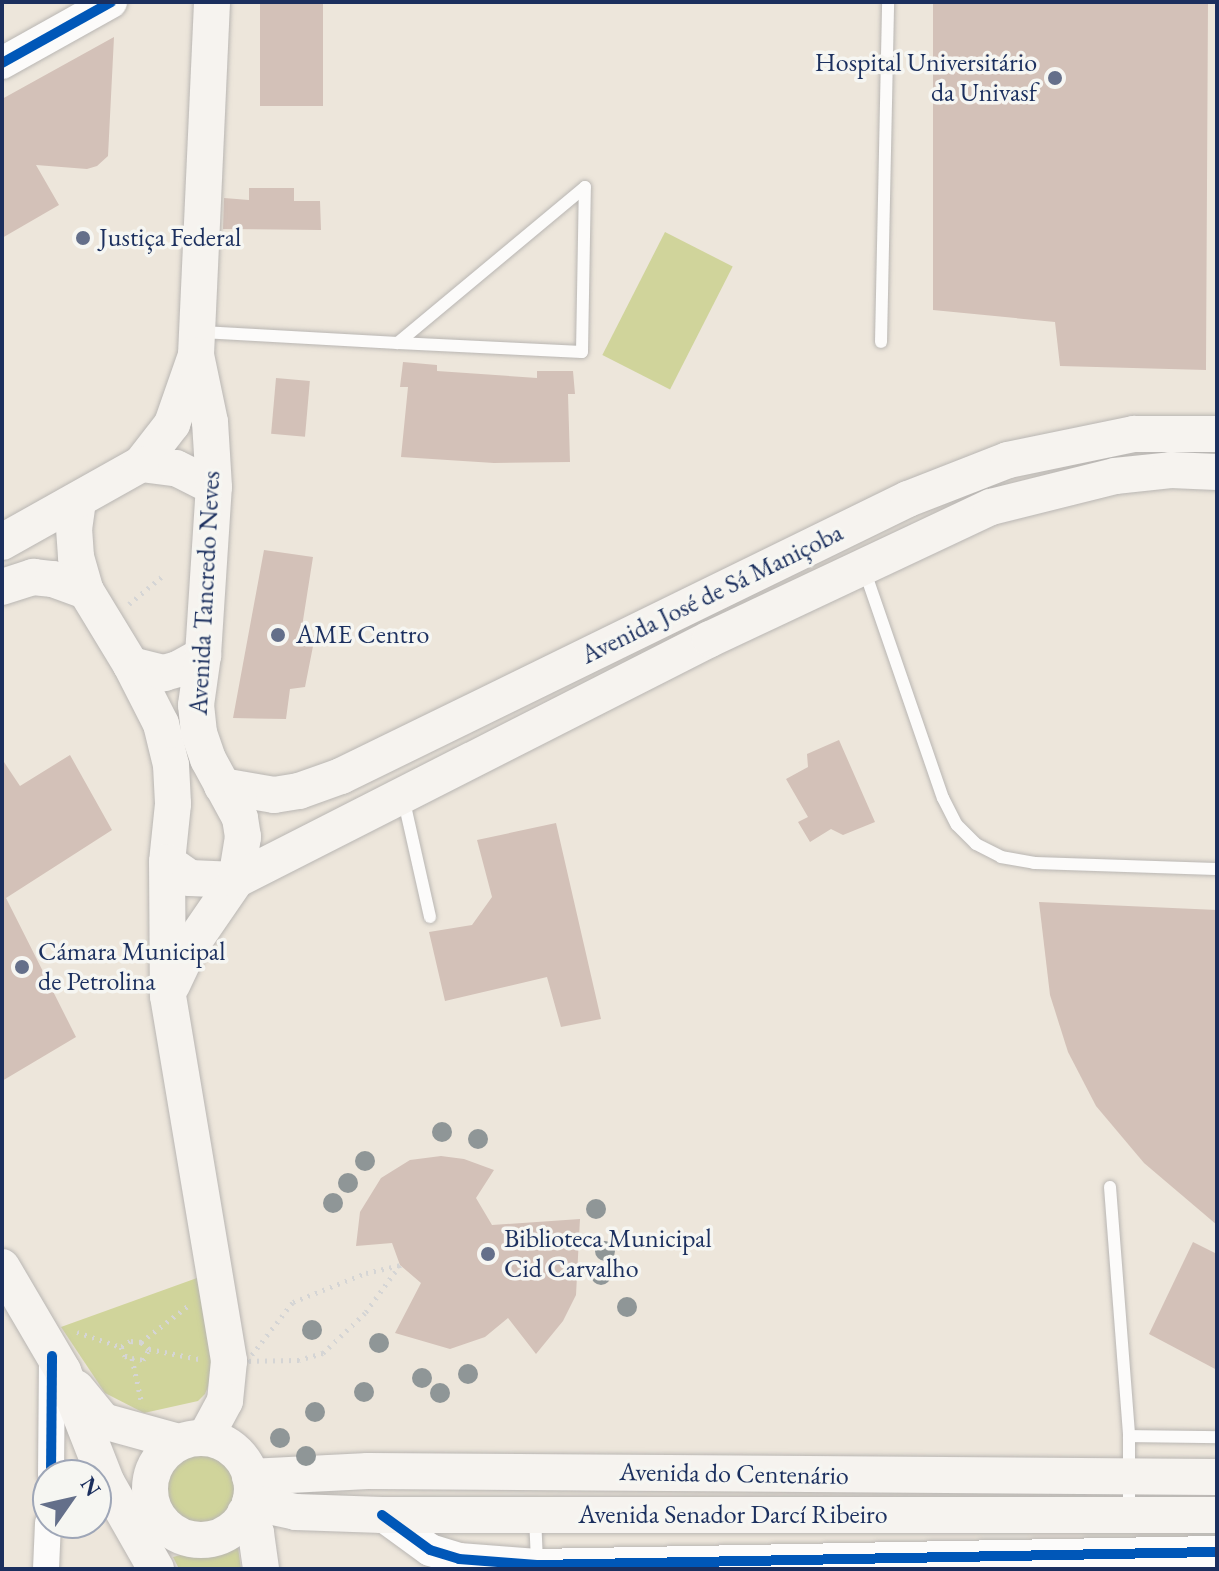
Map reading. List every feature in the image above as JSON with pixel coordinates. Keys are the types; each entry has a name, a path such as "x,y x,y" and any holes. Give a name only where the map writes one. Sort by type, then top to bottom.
{"main road":[{"name":"Avenida Tancredo Neves","path":"168,996 190,947 236,880 243,837 240,818 199,733 196,705 203,655 214,487 210,422 198,344 212,2"},
{"name":"Avenida Tancredo Neves","path":"141,464 172,424 198,344"},
{"name":"Avenida José de Sá Maniçoba","path":"222,786 274,795 299,791 341,776 908,499 1008,460 1134,434 1217,434"},
{"path":"2,542 141,464 176,468 214,487"},
{"name":"Avenida José de Sá Maniçoba","path":"236,880 402,794 863,566 991,507 1115,476 1171,470 1217,472"},
{"name":"Avenida Tancredo Neves","path":"78,501 74,528 76,557 86,591 131,665 161,724 171,765 173,804 167,862 168,996 216,1365 225,1401 192,1440"},
{"path":"2,587 33,577 53,579 86,591"},
{"path":"131,665 164,673 203,655"},
{"path":"167,862 190,878 236,880"},
{"path":"2,1267 103,1421 192,1440 221,1442 236,1452 248,1490 235,1527 220,1536 203,1540 186,1537 164,1523 151,1501 150,1483 155,1466 165,1452 192,1440"},
{"path":"59,1351 107,1483 156,1569"},
{"name":"Avenida Tancredo Neves","path":"216,1365 248,1490 261,1569"},
{"name":"Avenida do Centenário","path":"248,1490 368,1471 1217,1477"},
{"name":"Avenida Senador Darcí Ribeiro","path":"248,1490 296,1512 382,1515 458,1543 535,1515 1217,1515"}],"street":[{"path":"2,63 111,2"},
{"path":"52,1459 59,1351"},
{"path":"46,1569 47,1539"},
{"path":"458,1543 537,1567 1217,1552"}],"lane":[{"path":"881,342 888,2"},
{"path":"198,344 398,343 582,352 585,187 398,343"},
{"path":"863,566 943,798 957,825 976,844 1001,857 1034,863 1217,869"},
{"path":"402,794 430,917"},
{"path":"1110,1187 1129,1436 1128,1515"},
{"path":"1129,1436 1217,1437"},
{"path":"535,1515 537,1567"}],"path":[{"path":"128,605 165,574"},
{"path":"400,1265 365,1313 323,1353 299,1360 247,1361 293,1302 384,1268 400,1265"},
{"path":"141,1342 199,1297"},
{"path":"59,1351 121,1347 130,1341 141,1342 149,1349 216,1365"},
{"path":"121,1347 125,1356 143,1360 149,1349"},
{"path":"132,1358 144,1413"}],"green space":[{"path":"665,232 733,267 670,389 602,355"},
{"path":"197,1278 218,1363 205,1394 198,1401 144,1413 105,1393 61,1327"},
{"path":"202,1453 227,1463 237,1488 227,1513 202,1523 177,1513 167,1488 177,1463"},
{"path":"237,1540 241,1569 179,1569 173,1557"}],"building":[{"path":"260,2 323,2 323,106 260,106"},
{"path":"933,2 1208,2 1206,370 1060,366 1055,322 933,310"},
{"path":"114,37 108,156 97,166 87,169 36,165 59,205 2,238 2,99"},
{"path":"249,188 294,188 294,201 320,201 321,230 223,229 224,198 249,200"},
{"path":"403,362 437,365 437,371 537,378 537,371 573,371 575,394 568,394 570,462 494,463 401,457 408,387 400,387"},
{"path":"276,378 310,381 305,437 271,434"},
{"name":"AME Centro","path":"264,550 313,557 301,633 315,636 305,687 290,689 286,719 233,718"},
{"path":"839,740 875,822 843,835 831,829 810,842 798,822 808,817 786,779 808,767 807,754"},
{"name":"Cámara Municipal de Petrolina","path":"70,755 112,830 6,898 76,1037 2,1081 2,759 20,786"},
{"path":"556,823 601,1019 561,1027 547,977 445,1001 429,932 472,925 492,897 477,840"},
{"path":"1039,902 1217,910 1217,1225 1144,1163 1096,1106 1068,1052 1050,995"},
{"name":"Biblioteca Municipal Cid Carvalho","path":"441,1156 464,1159 494,1170 476,1198 492,1225 580,1219 576,1295 563,1321 536,1354 508,1318 485,1337 450,1349 395,1333 421,1283 400,1265 392,1243 356,1246 360,1212 381,1178 410,1160"},
{"path":"1193,1242 1217,1254 1217,1370 1149,1334"}],"cycle path":[{"path":"2,63 111,2"},
{"path":"51,1459 52,1356"},
{"path":"382,1515 430,1550 459,1559 537,1565 1217,1552"}],"place":[{"name":"Hospital Universitário da Univasf","path":"1055,78"},
{"name":"Justiça Federal","path":"83,238"},
{"name":"AME Centro","path":"278,635"},
{"name":"Cámara Municipal de Petrolina","path":"22,967"},
{"name":"Biblioteca Municipal Cid Carvalho","path":"488,1254"}]}
